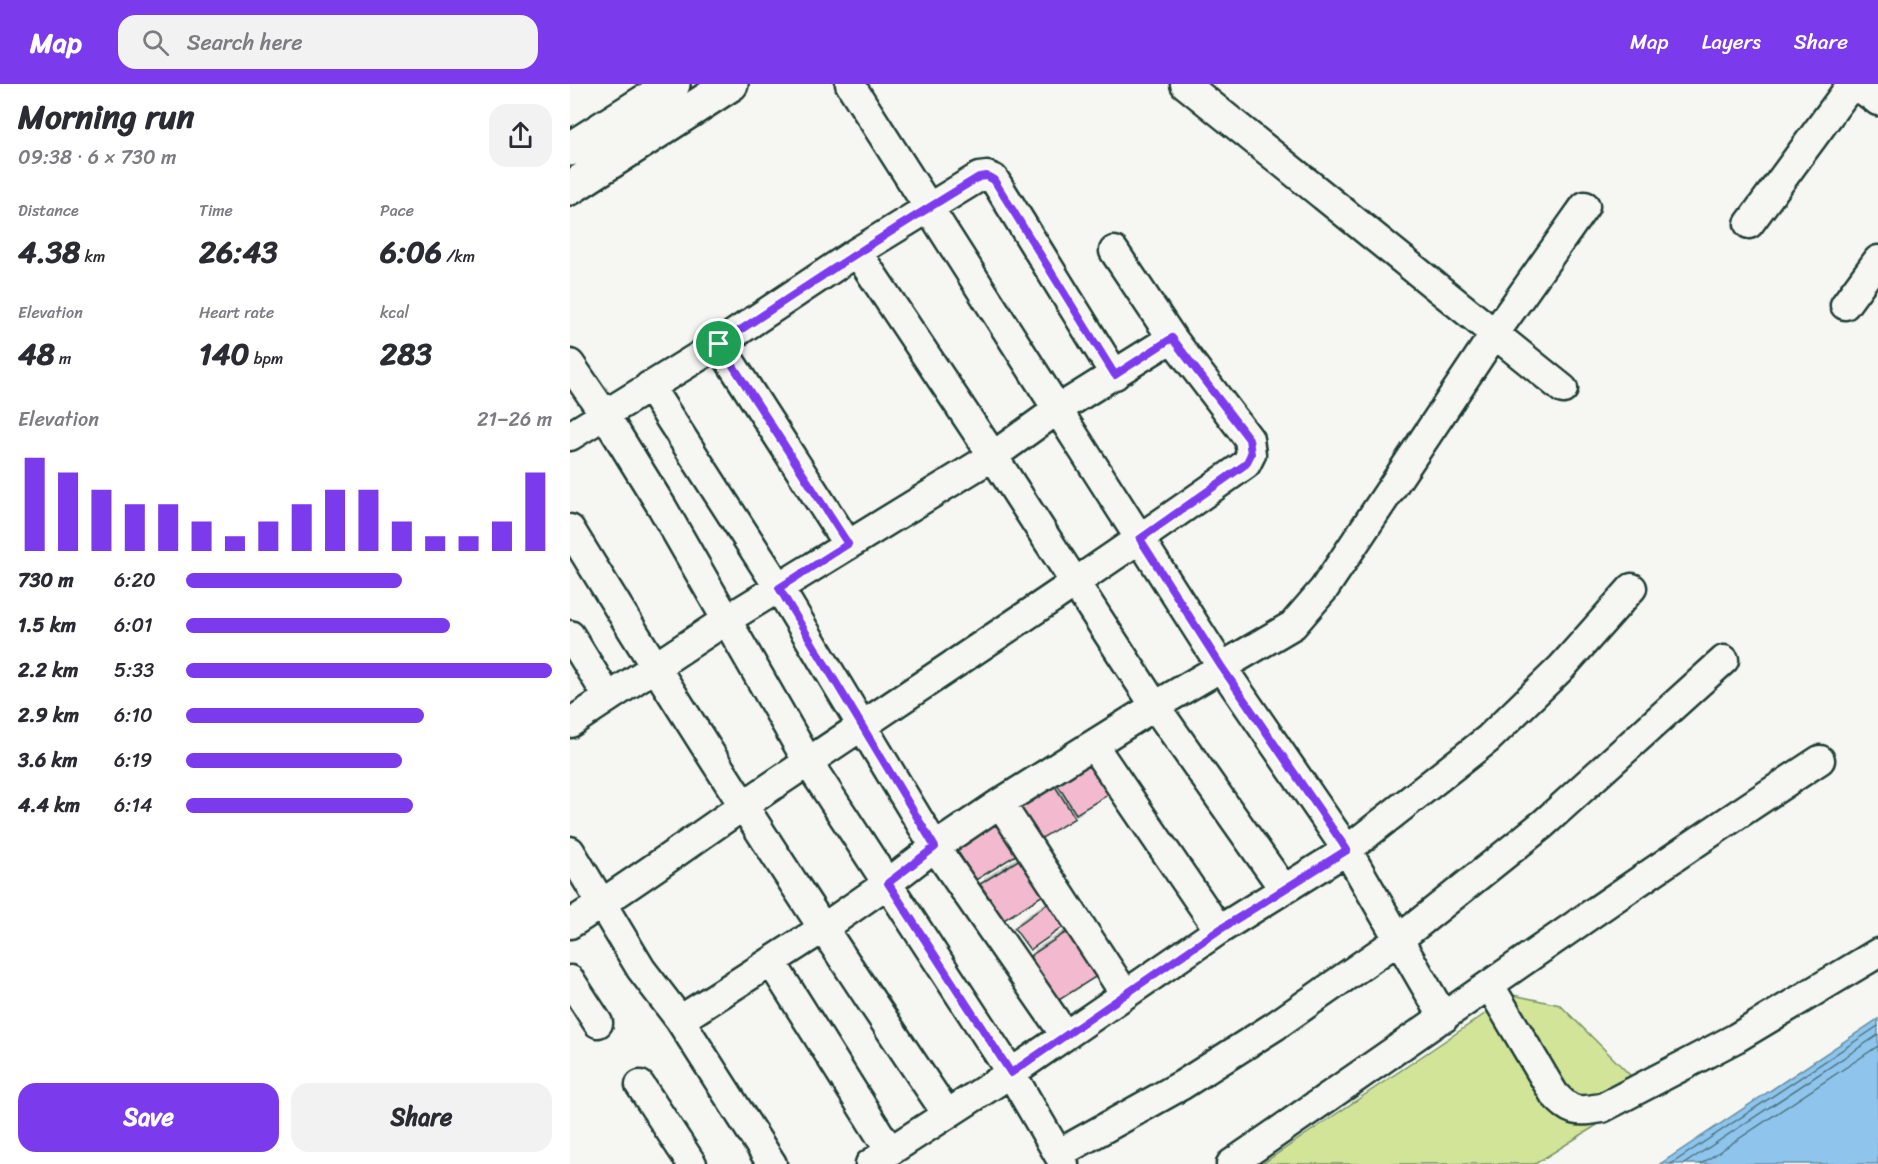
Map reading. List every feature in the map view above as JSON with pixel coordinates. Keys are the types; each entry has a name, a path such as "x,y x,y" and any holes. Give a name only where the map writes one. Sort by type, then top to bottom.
{"main road":[{"path":"570,149 673,84"},
{"path":"570,188 730,84"}],"street":[{"path":"850,84 1221,666 1347,850 1444,1018"},
{"path":"1185,84 1563,389"},
{"path":"1749,225 1846,92 1854,88 1863,89 1878,101"},
{"path":"570,436 719,344 929,207 979,177 987,176 994,180 1115,375"},
{"path":"680,1020 772,963 888,883 935,847 1000,804 1155,706 1293,626 1324,589 1495,333 1585,206"},
{"path":"570,924 1075,584 1246,464 1251,454 1249,439 1172,338 1114,251"},
{"path":"857,252 1155,706 1283,888"},
{"path":"1845,305 1878,260"},
{"path":"570,723 726,620 993,456 1057,410 1172,338"},
{"path":"719,344 848,544"},
{"path":"570,364 605,415 662,507 808,762 1011,1073 1061,1159 1275,1026 1398,940 1543,824 1724,660"},
{"path":"649,386 779,588 935,847 1065,1035"},
{"path":"570,529 654,667 822,929 947,1114"},
{"path":"772,963 880,1158 1011,1073 1219,930 1347,850 1488,739 1562,667 1632,588"},
{"path":"570,635 608,697"},
{"path":"1093,745 1219,930"},
{"path":"1231,1164 1490,986 1679,852 1820,760"},
{"path":"1000,804 1125,994"},
{"path":"570,851 641,969 680,1020 772,1164"},
{"path":"1490,986 1554,1094 1567,1107 1582,1111 1602,1108 1736,1038 1878,953"},
{"path":"570,980 598,1023"},
{"path":"640,1085 692,1164"}],"green space":[{"path":"1513,995 1560,1005 1648,1093 1535,1164 1262,1164"}],"water":[{"path":"1878,1019 1878,1164 1660,1164"}],"building":[{"path":"1090,758 1111,793 1076,814 1054,779"},
{"path":"1051,780 1075,818 1032,844 1008,806"},
{"path":"1000,814 1024,850 976,880 953,844"},
{"path":"1028,854 1051,890 1004,920 980,884"},
{"path":"1050,902 1066,925 1030,950 1014,928"},
{"path":"1071,929 1100,974 1059,1000 1030,956"}],"route":[{"path":"987,176 994,180 1115,375 1172,338 1249,439 1251,454 1246,464 1140,539 1221,666 1347,850 1219,930 1011,1073 888,883 935,847 779,588 848,544 719,344 857,252 979,177 987,176"}]}
